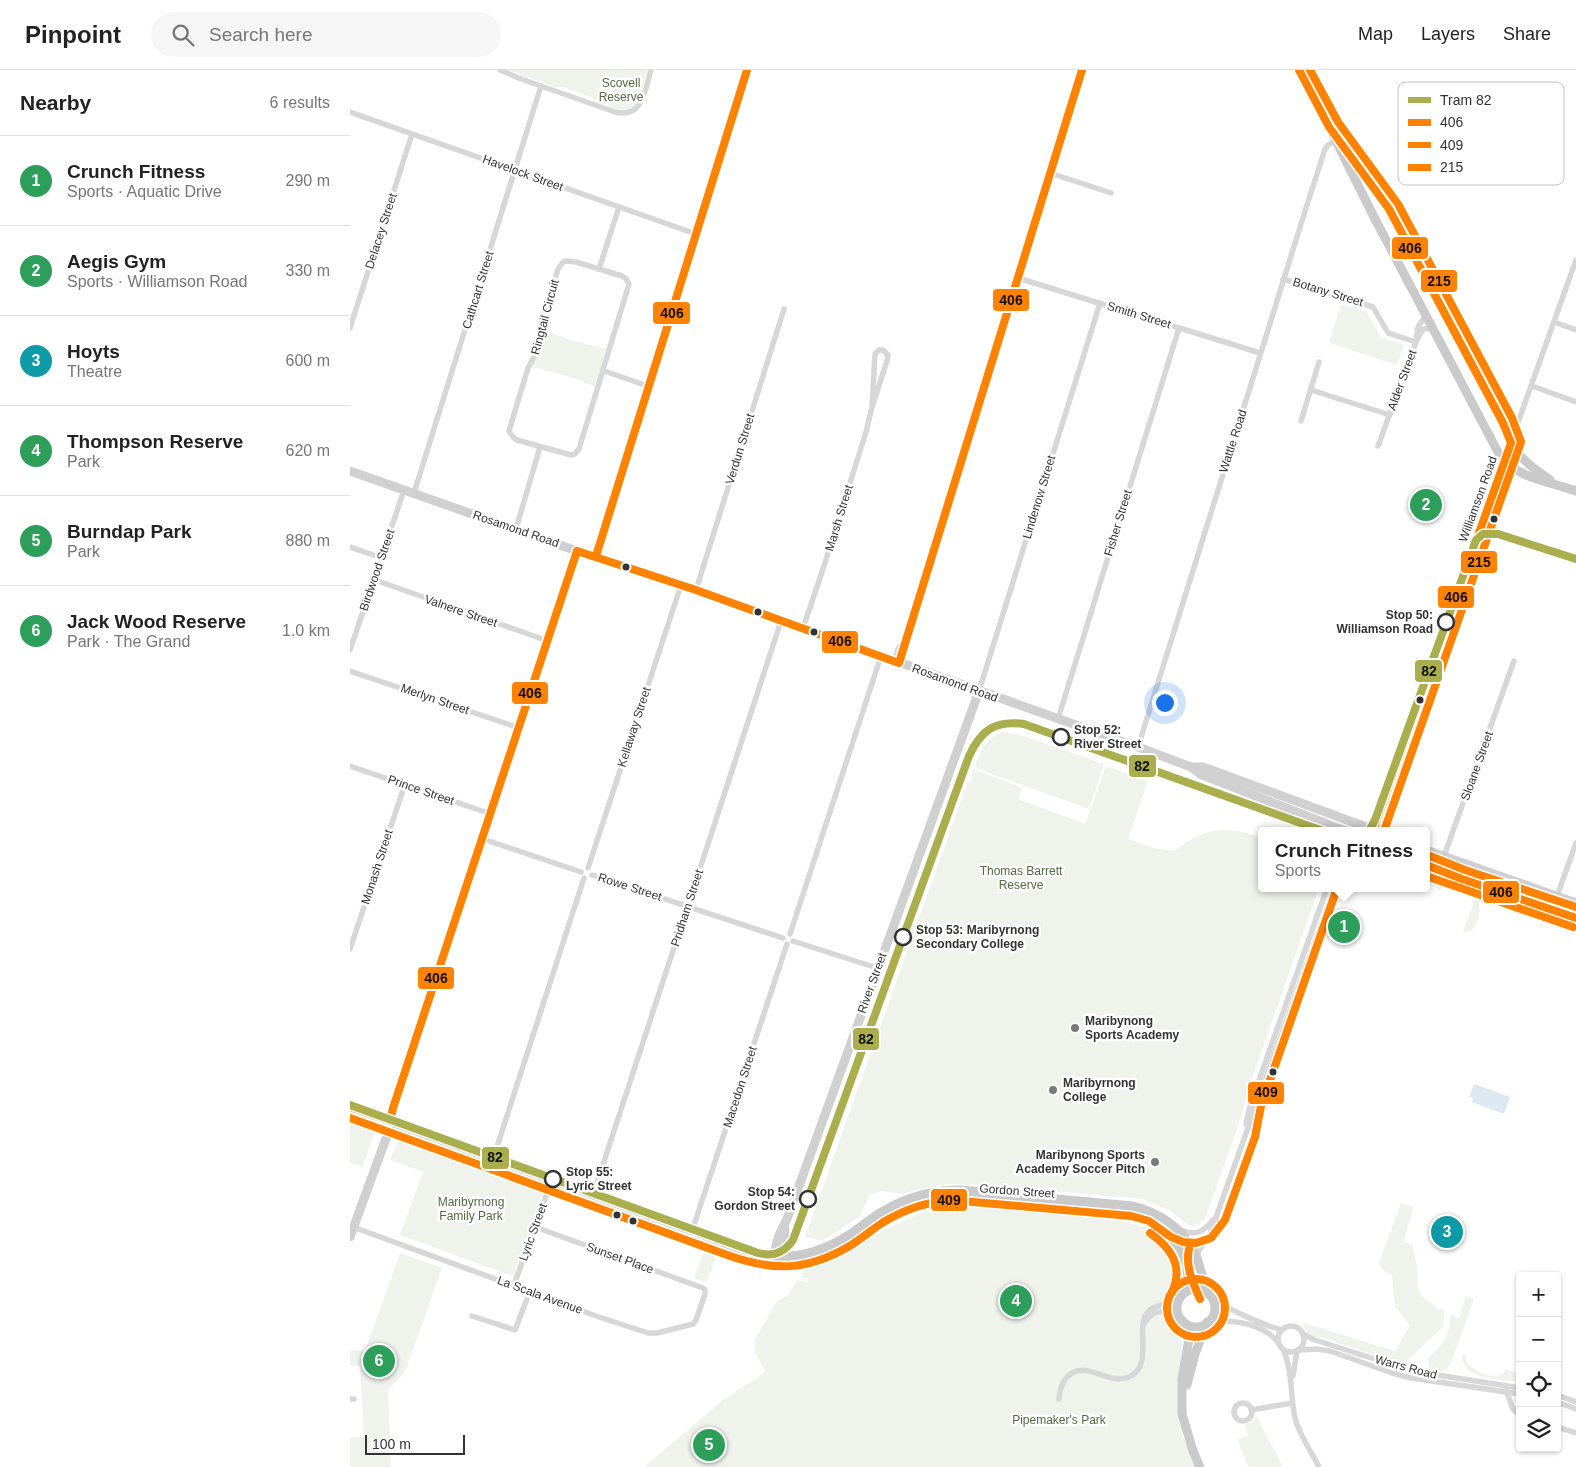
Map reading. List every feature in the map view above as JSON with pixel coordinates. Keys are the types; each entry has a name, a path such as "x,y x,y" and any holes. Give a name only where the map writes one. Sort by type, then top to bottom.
{"main road":[{"path":"1299,70 1493,442 1505,460 1526,476 1576,489"},
{"path":"1330,127 1389,209 1503,423 1511,443 1518,453 1532,466 1557,484"},
{"name":"Williamson Road","path":"1505,460 1511,443"},
{"name":"Gordon Street","path":"350,1107 746,1250 797,1264 818,1259 834,1252 899,1213 928,1203 964,1200 1075,1208 1134,1215 1158,1226 1171,1237 1180,1249 1186,1262 1188,1276 1186,1288 1180,1298"},
{"name":"Gordon Street","path":"779,1260 824,1249 900,1202 923,1194 960,1190 1133,1206 1152,1212 1176,1228 1185,1238 1196,1257 1203,1281 1210,1296"},
{"path":"886,1209 890,1212 899,1213"},
{"path":"1190,1440 1186,1411 1187,1384 1195,1354 1214,1312 1210,1296 1205,1292 1195,1289 1190,1290 1180,1298 1177,1307 1189,1334 1189,1344 1182,1379 1181,1402 1184,1424 1200,1467"},
{"path":"1181,1319 1185,1324 1194,1326 1208,1322"}],"street":[{"path":"500,70 615,112 627,114 636,109 641,103 651,70"},
{"path":"596,556 747,70"},
{"path":"897,662 1082,70"},
{"name":"Cathcart Street","path":"414,494 541,86"},
{"name":"Havelock Street","path":"350,112 696,234"},
{"name":"Delacey Street","path":"350,328 412,134"},
{"name":"Wattle Road","path":"1138,747 1324,152 1328,145 1336,140"},
{"path":"1050,173 1111,193"},
{"path":"599,270 619,207"},
{"name":"Williamson Road","path":"1511,443 1576,260"},
{"name":"Ringtail Circuit","path":"570,261 599,270 622,276 629,284 578,452 573,455 567,455 513,437 509,431 528,368 538,349 541,325 558,269 564,262 570,261"},
{"name":"Smith Street","path":"1018,278 1260,353"},
{"name":"Botany Street","path":"1283,279 1373,307 1388,333 1416,342"},
{"name":"Lindenow Street","path":"978,691 1100,303"},
{"name":"Verdun Street","path":"696,590 784,308"},
{"name":"Alder Street","path":"1378,446 1416,342 1418,327 1426,315"},
{"path":"1554,322 1576,330"},
{"name":"Fisher Street","path":"1058,719 1179,328"},
{"path":"1416,342 1423,329 1433,328"},
{"name":"Marsh Street","path":"803,628 852,478 888,358 883,350 879,350 875,354 872,407"},
{"path":"1301,421 1318,362"},
{"path":"604,371 648,386"},
{"path":"1532,386 1576,402"},
{"path":"1310,390 1390,415"},
{"path":"516,529 540,447"},
{"name":"Williamson Road","path":"1376,827 1505,460"},
{"name":"Rosamond Road","path":"350,471 577,551 696,590 1138,747 1191,767 1200,774 1335,827"},
{"name":"Birdwood Street","path":"350,650 404,490"},
{"path":"350,547 382,558"},
{"path":"350,1237 388,1134 393,1108 577,551"},
{"name":"Valnere Street","path":"374,580 548,641"},
{"name":"Kellaway Street","path":"588,868 681,585"},
{"name":"Pridham Street","path":"593,1195 781,621"},
{"path":"790,934 881,656"},
{"name":"Sloane Street","path":"1439,870 1514,661"},
{"name":"Merlyn Street","path":"350,671 519,728"},
{"name":"River Street","path":"779,1260 786,1219 978,691"},
{"name":"Prince Street","path":"350,766 491,814"},
{"name":"Rosamond Road","path":"1191,767 1203,767 1217,772 1355,827"},
{"name":"Monash Street","path":"350,949 405,784"},
{"name":"Rowe Street","path":"483,839 581,872"},
{"path":"1552,910 1576,843"},
{"path":"1430,852 1576,903"},
{"path":"1430,867 1576,918"},
{"path":"493,1159 584,878 581,872 588,868 592,875 584,878"},
{"name":"Rowe Street","path":"592,875 783,938"},
{"path":"1245,1134 1251,1103 1326,892"},
{"path":"1196,1257 1210,1234 1333,892"},
{"path":"790,934 786,934 783,938 784,942 791,944 793,941"},
{"path":"790,934 793,936 793,941"},
{"path":"793,941 877,968"},
{"name":"Macedon Street","path":"692,1231 787,944"},
{"name":"Lyric Street","path":"514,1285 552,1180"},
{"path":"1176,1228 1191,1234 1200,1232 1216,1217"},
{"name":"La Scala Avenue","path":"354,1227 599,1317 652,1334 694,1323 705,1297 705,1290"},
{"name":"Sunset Place","path":"535,1227 705,1290"},
{"path":"472,1316 515,1330 530,1291"},
{"path":"1210,1296 1224,1306 1282,1330"},
{"path":"1059,1399 1063,1382 1077,1370 1089,1371 1114,1379 1125,1378 1134,1374 1138,1370 1142,1358 1144,1318 1150,1310 1159,1305 1168,1304 1180,1298"},
{"path":"1143,1330 1146,1320 1158,1311 1166,1311 1181,1319"},
{"path":"1208,1322 1229,1321 1252,1326 1269,1335 1281,1348 1290,1352 1298,1351"},
{"path":"1292,1403 1292,1379 1298,1351 1304,1343 1303,1334 1295,1327 1288,1326 1282,1330 1278,1337 1289,1368 1292,1403 1296,1424 1319,1467"},
{"name":"Warrs Road","path":"1303,1334 1315,1340 1412,1371 1506,1389"},
{"name":"Warrs Road","path":"1298,1351 1325,1350 1411,1378 1506,1389"},
{"path":"1506,1389 1516,1388"},
{"path":"1506,1389 1516,1393"},
{"path":"1506,1389 1512,1409 1516,1412"},
{"path":"1561,1396 1576,1402"},
{"path":"1251,1410 1292,1403"},
{"path":"1561,1403 1576,1409"},
{"path":"1561,1428 1576,1434"}],"green space":[{"name":"Scovell Reserve","path":"508,70 647,70 637,101 628,109 622,110 563,87 555,87"},
{"path":"1341,304 1367,312 1381,338 1404,345 1397,365 1329,343"},
{"path":"544,330 574,341 606,349 595,387 571,377 532,367 541,349"},
{"path":"1003,732 1021,735 1104,764 1089,809 975,768 987,742"},
{"name":"Maribynong Sports Academy","path":"1106,766 1148,781 1128,839 1154,848 1174,851 1195,837 1206,833 1227,830 1249,834 1258,837 1258,892 1318,892 1205,1219 1194,1227 1170,1211 1143,1199 985,1185 947,1184 903,1194 881,1191 870,1195 859,1217 822,1241 805,1237 968,781 971,781 973,769 1022,788 1018,799 1085,824"},
{"path":"1430,872 1476,894 1479,911 1473,928 1463,932 1475,899 1442,887 1440,892 1430,884"},
{"path":"350,1118 377,1127 362,1167 350,1163"},
{"name":"Maribyrnong Family Park","path":"402,1136 407,1136 543,1185 544,1189 513,1276 400,1235 423,1172 390,1160"},
{"path":"1401,1203 1414,1207 1403,1242 1413,1245 1418,1274 1417,1287 1422,1296 1440,1310 1443,1308 1444,1319 1441,1329 1408,1360 1403,1364 1399,1364 1312,1336 1307,1333 1303,1323 1395,1351 1410,1326 1395,1306 1392,1275 1385,1272 1379,1263"},
{"name":"Pipemaker's Park","path":"958,1206 1107,1218 1149,1228 1166,1242 1179,1261 1181,1276 1173,1310 1179,1327 1182,1346 1177,1400 1182,1434 1197,1467 644,1467 722,1401 765,1372 755,1352 755,1339 777,1301 788,1296 797,1280 807,1282 808,1278 802,1278 805,1269 827,1263 885,1230 925,1211"},
{"path":"705,1249 718,1252 707,1282 694,1278"},
{"path":"400,1253 442,1268 405,1372 388,1390 391,1467 350,1467 350,1437 364,1437 360,1366 350,1365 350,1350 365,1351"},
{"path":"1466,1296 1474,1299 1452,1360 1447,1369 1437,1373 1430,1368 1428,1359 1444,1340 1449,1329 1451,1315 1459,1318"},
{"path":"1462,1354 1466,1355 1469,1366 1480,1372 1496,1376 1502,1374 1506,1369 1516,1373 1516,1382 1483,1377 1475,1374 1463,1363"},
{"path":"1256,1415 1283,1467 1248,1467 1237,1439 1248,1436 1245,1425 1252,1422"}],"shaded area":[{"path":"1474,1084 1510,1097 1504,1114 1472,1102 1473,1098 1469,1097"}],"tram line":[{"name":"82","path":"1371,827 1476,540 1483,534 1498,534 1576,559"},
{"name":"82","path":"350,1105 758,1253 778,1253 793,1240 969,756 984,733 1005,724 1024,724 1312,827"}],"transit line":[{"name":"406","path":"596,556 747,70"},
{"name":"406","path":"577,551 696,590 899,663 1082,70"},
{"name":"406","path":"1299,70 1329,127 1389,209 1503,423 1511,443 1374,827"},
{"name":"215","path":"1310,70 1338,122 1398,204 1512,418 1521,442 1385,827"},
{"name":"406","path":"390,1121 577,551"},
{"name":"215","path":"1430,856 1465,870 1576,907"},
{"name":"406","path":"1430,867 1576,918"},
{"name":"409","path":"1430,877 1573,927"},
{"name":"409","path":"350,1118 730,1256 761,1264 790,1266 818,1261 848,1247 898,1214 915,1207 951,1200 1131,1216 1149,1221 1171,1237 1183,1242 1196,1243 1211,1238 1225,1220 1255,1137 1261,1106 1336,892"},
{"name":"406","path":"350,1107 390,1121"},
{"name":"409","path":"1150,1233 1169,1251 1176,1266 1177,1274 1172,1292"},
{"name":"409","path":"1189,1249 1189,1268 1192,1281 1200,1299"},
{"name":"409","path":"1196,1279 1212,1284 1220,1292 1225,1308 1220,1324 1212,1332 1196,1337 1180,1332 1172,1324 1167,1308 1172,1292 1180,1284 1196,1279"}],"place":[{"name":"Aegis Gym","path":"1426,505"},
{"name":"Stop 50: Williamson Road","path":"1446,622"},
{"name":"Stop 52: River Street","path":"1061,737"},
{"name":"Crunch Fitness","path":"1344,927"},
{"name":"Stop 53: Maribyrnong Secondary College","path":"903,937"},
{"name":"Maribynong Sports Academy","path":"1075,1028"},
{"name":"Maribyrnong College","path":"1053,1090"},
{"name":"Maribynong Sports Academy Soccer Pitch","path":"1155,1162"},
{"name":"Stop 55: Lyric Street","path":"553,1179"},
{"name":"Stop 54: Gordon Street","path":"808,1199"},
{"name":"Hoyts","path":"1447,1232"},
{"name":"Thompson Reserve","path":"1016,1301"},
{"name":"Jack Wood Reserve","path":"379,1361"},
{"name":"Burndap Park","path":"709,1445"}],"park label":[{"name":"Thomas Barrett Reserve","path":"1021,878"}]}
